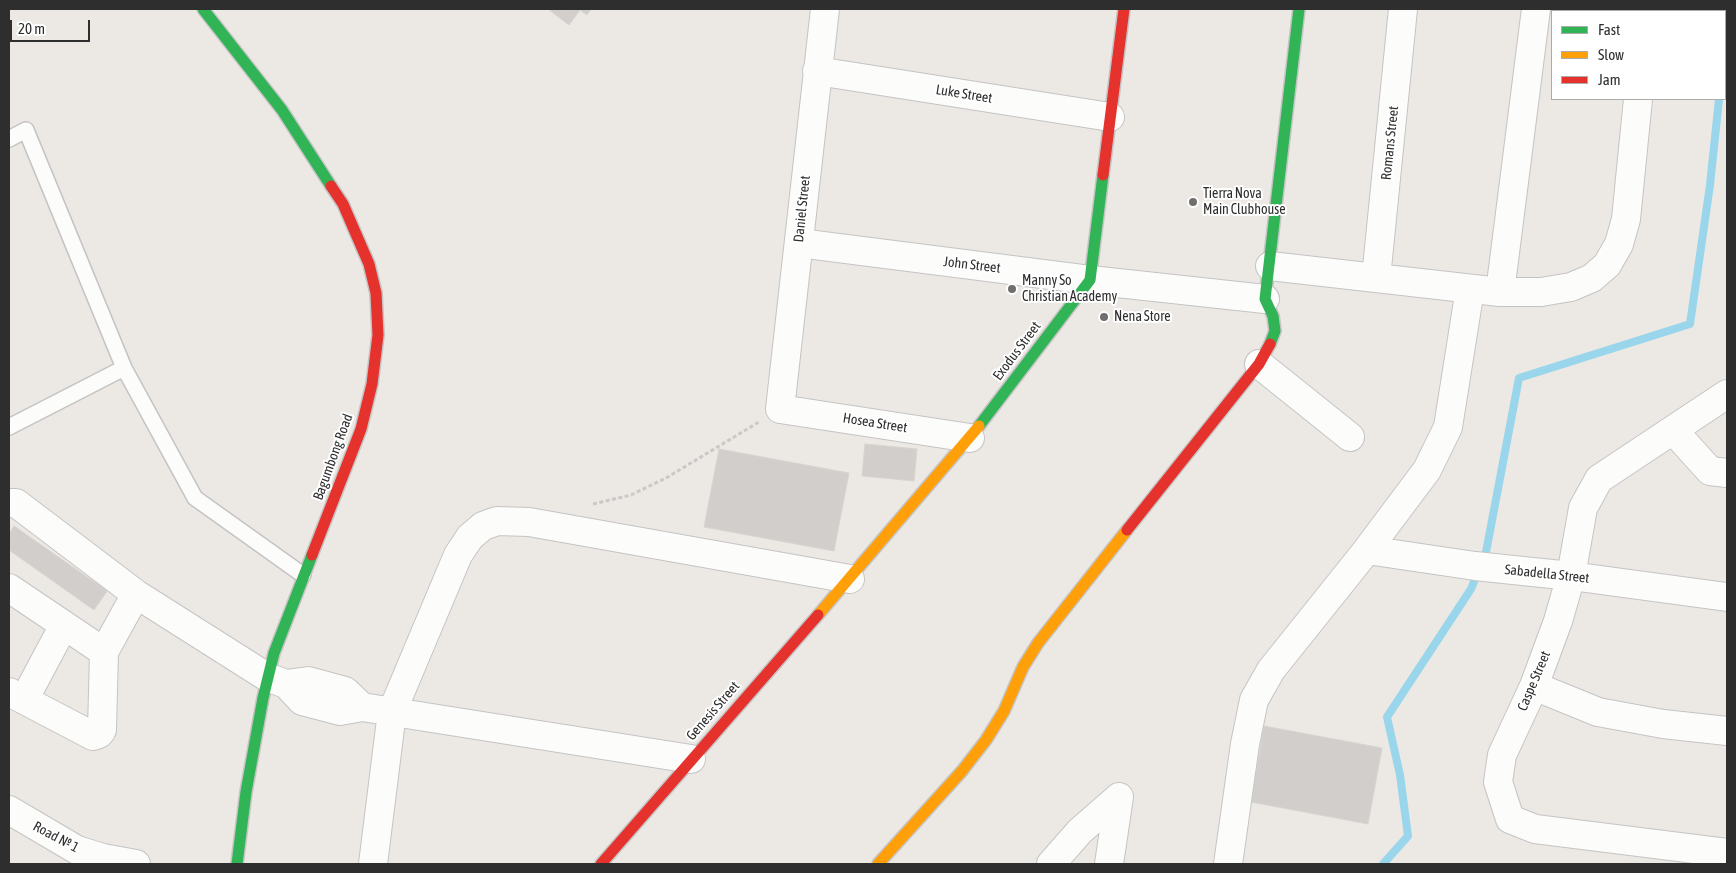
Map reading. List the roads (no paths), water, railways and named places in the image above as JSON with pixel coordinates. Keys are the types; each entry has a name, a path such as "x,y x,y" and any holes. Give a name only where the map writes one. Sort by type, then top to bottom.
{"street":[{"name":"Bagumbong Road","path":"203,9 282,110 342,204 369,264 376,293 378,335 372,384 361,429 282,629 277,681 246,792 237,864"},
{"name":"Daniel Street","path":"780,408 825,9"},
{"path":"1090,280 1124,9"},
{"path":"878,864 962,771 980,748 1004,711 1023,667 1038,643 1259,364 1270,344 1274,331 1273,316 1266,299 1299,9"},
{"name":"Romans Street","path":"1376,278 1403,9"},
{"path":"1500,292 1536,9"},
{"path":"1674,9 1679,9"},
{"name":"Luke Street","path":"817,71 1110,117"},
{"path":"1270,266 1500,292 1541,292 1571,287 1592,278 1608,265 1619,244 1626,219 1638,100"},
{"name":"John Street","path":"799,243 1090,280 1266,299"},
{"name":"Exodus Street","path":"850,579 970,438 1090,280"},
{"path":"1228,864 1245,744 1254,700 1271,670 1427,470 1448,427 1470,289"},
{"path":"1259,364 1350,437"},
{"name":"Caspe Street","path":"1727,394 1599,480 1583,508 1571,576 1558,621 1534,686 1502,755 1498,782 1510,819 1535,829 1727,853"},
{"name":"Hosea Street","path":"780,408 970,438"},
{"path":"1674,430 1710,470 1727,473"},
{"path":"9,503 16,503 136,594 277,681 308,681 345,691 362,707 691,759"},
{"path":"373,864 392,712 458,555 470,537 483,526 497,521 529,522 850,579"},
{"name":"Sabadella Street","path":"1366,550 1727,597"},
{"name":"Genesis Street","path":"601,864 850,579"},
{"path":"9,588 104,652"},
{"path":"64,625 16,696 93,736 99,734 102,730 104,652 136,594"},
{"path":"1534,686 1598,712 1663,724 1727,731"},
{"path":"1051,864 1080,831 1118,798 1109,864"},
{"name":"Road № 1","path":"9,810 73,857 136,864"}],"lane":[{"path":"9,139 26,130 124,368 195,498 303,575"},
{"path":"9,427 124,368"}],"waterway":[{"path":"1726,38 1727,27"},
{"path":"1383,864 1408,836 1400,775 1387,717 1471,589 1486,552 1519,378 1690,324 1710,185 1719,100"}],"place":[{"name":"Tierra Nova Main Clubhouse","path":"1193,202"},
{"name":"Manny So Christian Academy","path":"1012,289"},
{"name":"Nena Store","path":"1104,317"}]}
